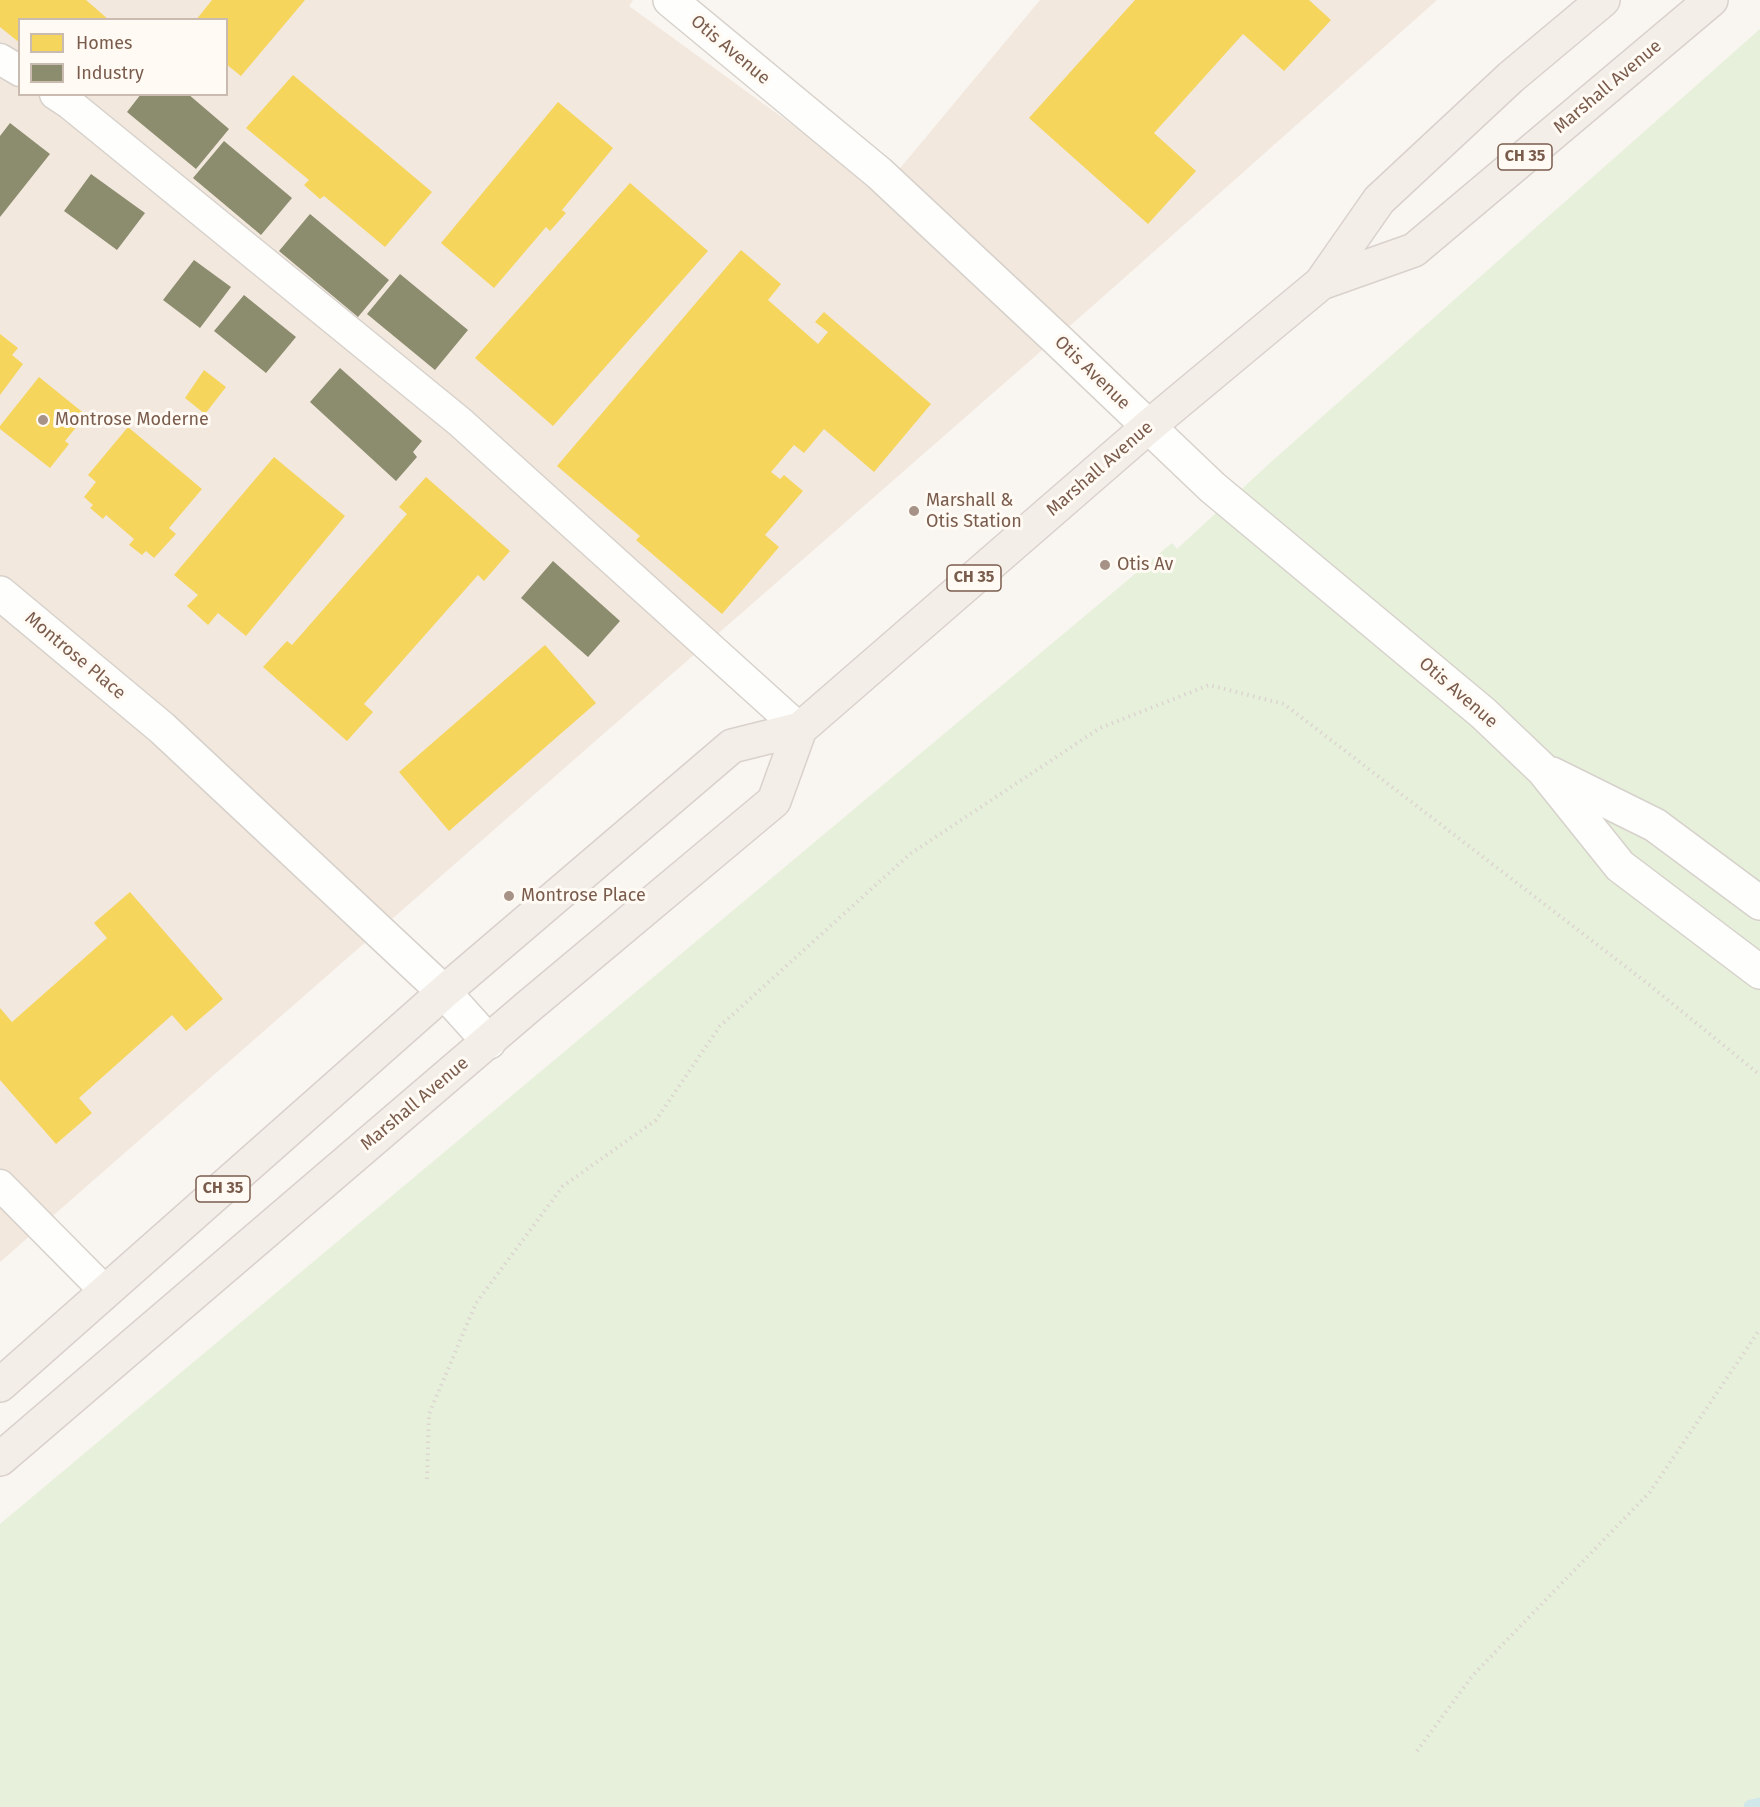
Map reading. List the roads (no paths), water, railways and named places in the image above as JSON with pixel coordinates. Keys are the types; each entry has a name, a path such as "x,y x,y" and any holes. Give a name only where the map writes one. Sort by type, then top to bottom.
{"main road":[{"name":"Marshall Avenue","path":"0,1385 444,992 732,746 800,729 1148,427 1321,283 1379,200 1511,77 1603,0"},
{"name":"Marshall Avenue","path":"1321,283 1414,250 1711,0"},
{"name":"Marshall Avenue","path":"0,1459 538,998 774,801 800,729"}],"street":[{"name":"Otis Avenue","path":"670,0 879,173 1212,487 1483,713 1543,770 1620,866 1760,972"},
{"name":"Montrose Place","path":"0,593 162,728 444,992 489,1042"},
{"name":"Otis Avenue","path":"1543,770 1655,825 1760,903"}],"lane":[{"path":"0,59 18,71"},
{"path":"58,96 460,422 800,729"},
{"path":"0,1185 106,1292"}],"waterway":[{"path":"1751,1807 1760,1805"}],"place":[{"name":"Montrose Moderne","path":"43,420"},
{"name":"Marshall & Otis Station","path":"914,511"},
{"name":"Otis Av","path":"1105,565"},
{"name":"Montrose Place","path":"509,896"}]}
